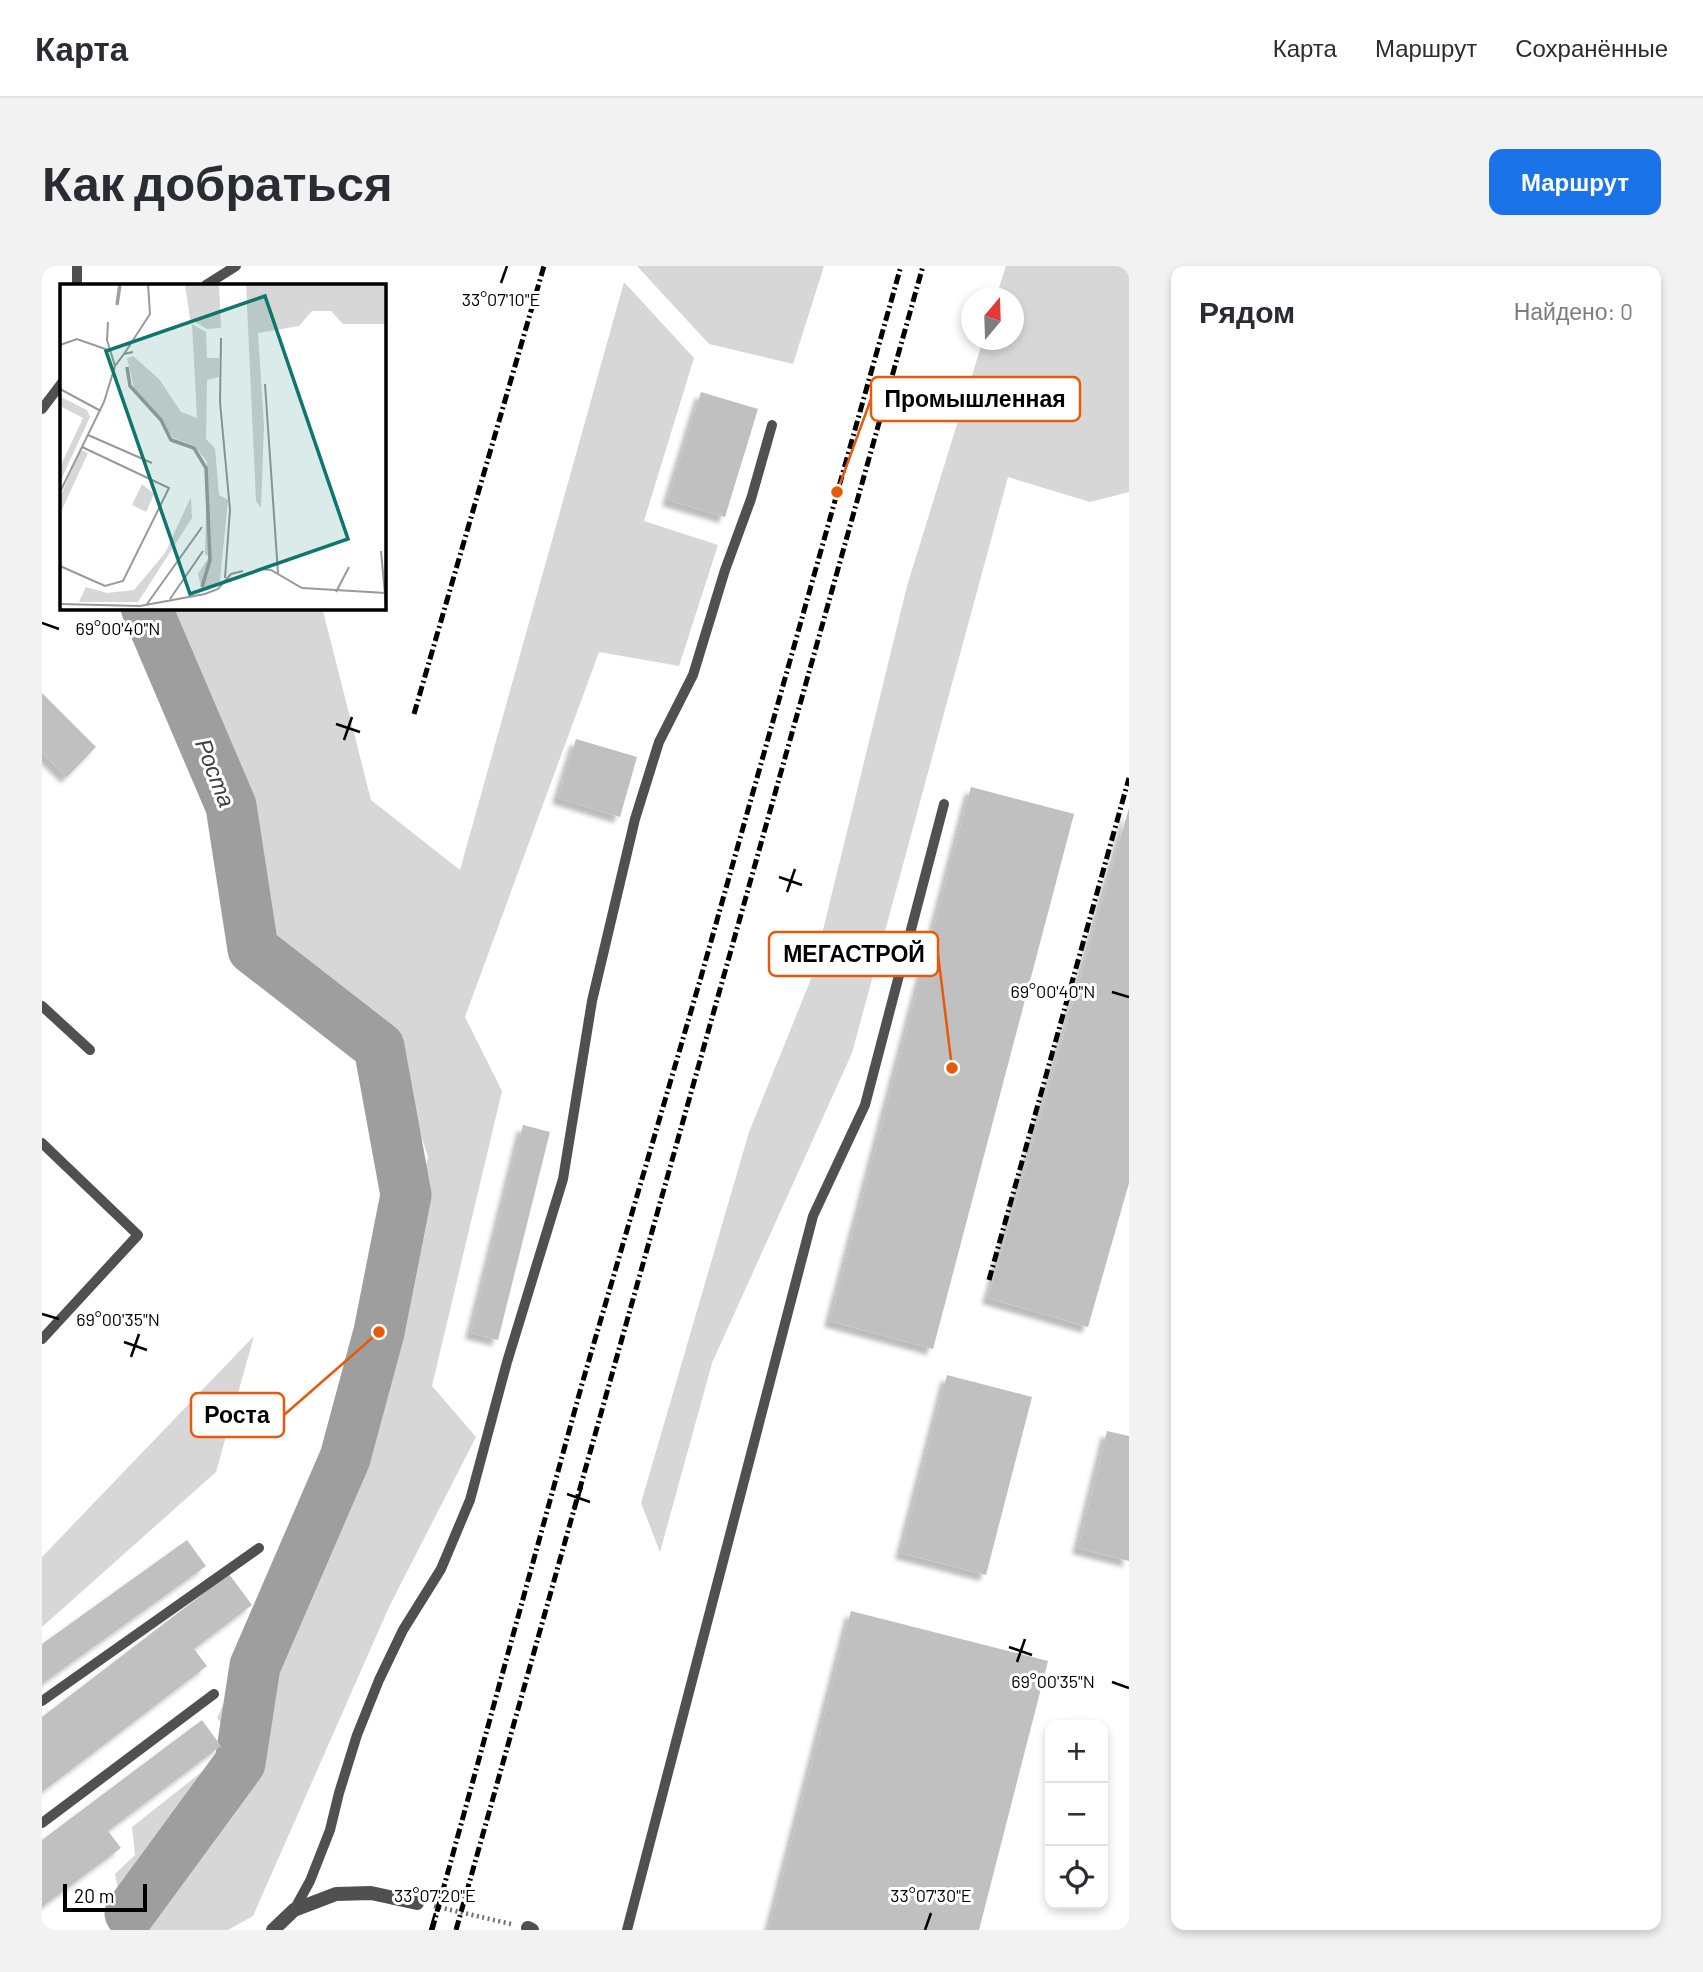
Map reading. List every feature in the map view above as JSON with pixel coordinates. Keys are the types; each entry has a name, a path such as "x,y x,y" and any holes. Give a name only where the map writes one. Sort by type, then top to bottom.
{"street":[{"path":"273,1930 294,1910 336,1894 371,1893 418,1903"}],"lane":[{"path":"67,266 78,282"},
{"path":"77,266 78,282"},
{"path":"208,284 236,266"},
{"path":"42,409 60,385"},
{"path":"294,1910 310,1881 330,1830 357,1735 379,1680 403,1630 441,1569 470,1500 507,1362 563,1179 592,1001 635,819 659,742 693,676 725,570 751,499 772,425"},
{"path":"627,1930 813,1216 865,1105 944,804"},
{"path":"42,1006 90,1050"},
{"path":"42,1143 138,1236 42,1339"},
{"path":"42,1702 259,1548"},
{"path":"42,1823 214,1694"}],"path":[{"path":"439,1907 530,1929"}],"shaded area":[{"path":"637,266 824,266 793,364 709,344"},
{"path":"1006,266 1129,266 1129,492 1090,502 1008,477 852,1053 712,1363 660,1552 641,1503 749,1132 811,979 907,586 980,350 1024,350 1024,287 999,287"},
{"path":"624,282 694,358 644,521 718,545 679,666 599,652 465,1017 502,1091 432,1386 476,1437 389,1607 253,1916 228,1930 126,1930 115,1874 135,1855 132,1827 237,1744 217,1718 310,1519 344,1411 394,1312 428,1157 389,1034 267,943 238,798 147,609 323,609 371,800 460,870"},
{"path":"254,1336 216,1472 42,1627 42,1557"}],"building":[{"path":"701,392 758,409 725,517 668,500"},
{"path":"42,693 96,747 67,777 42,753"},
{"path":"576,739 637,757 620,817 558,798"},
{"path":"971,787 1074,814 933,1349 830,1321"},
{"path":"1129,808 1129,1183 1088,1327 988,1298"},
{"path":"523,1125 550,1132 498,1340 471,1333"},
{"path":"947,1375 1032,1397 986,1575 901,1553"},
{"path":"1107,1431 1129,1436 1129,1561 1078,1548"},
{"path":"187,1540 206,1566 42,1684 42,1644"},
{"path":"229,1574 252,1605 194,1649 207,1666 42,1792 42,1717"},
{"path":"851,1611 1048,1661 979,1930 769,1930"},
{"path":"202,1720 221,1746 108,1831 121,1848 42,1907 42,1840"}],"waterway":[{"name":"Роста","path":"130,1913 240,1763 255,1666 345,1458 379,1332 406,1195 379,1047 253,949 231,806 147,609"}],"railway":[{"path":"414,714 544,266"},
{"path":"432,1930 582,1384 701,977 901,266"},
{"path":"456,1930 923,266"},
{"path":"989,1280 1129,778"}],"place":[{"name":"Промышленная","path":"837,492"},
{"name":"МЕГАСТРОЙ","path":"952,1068"},
{"name":"Роста","path":"379,1332"}]}
